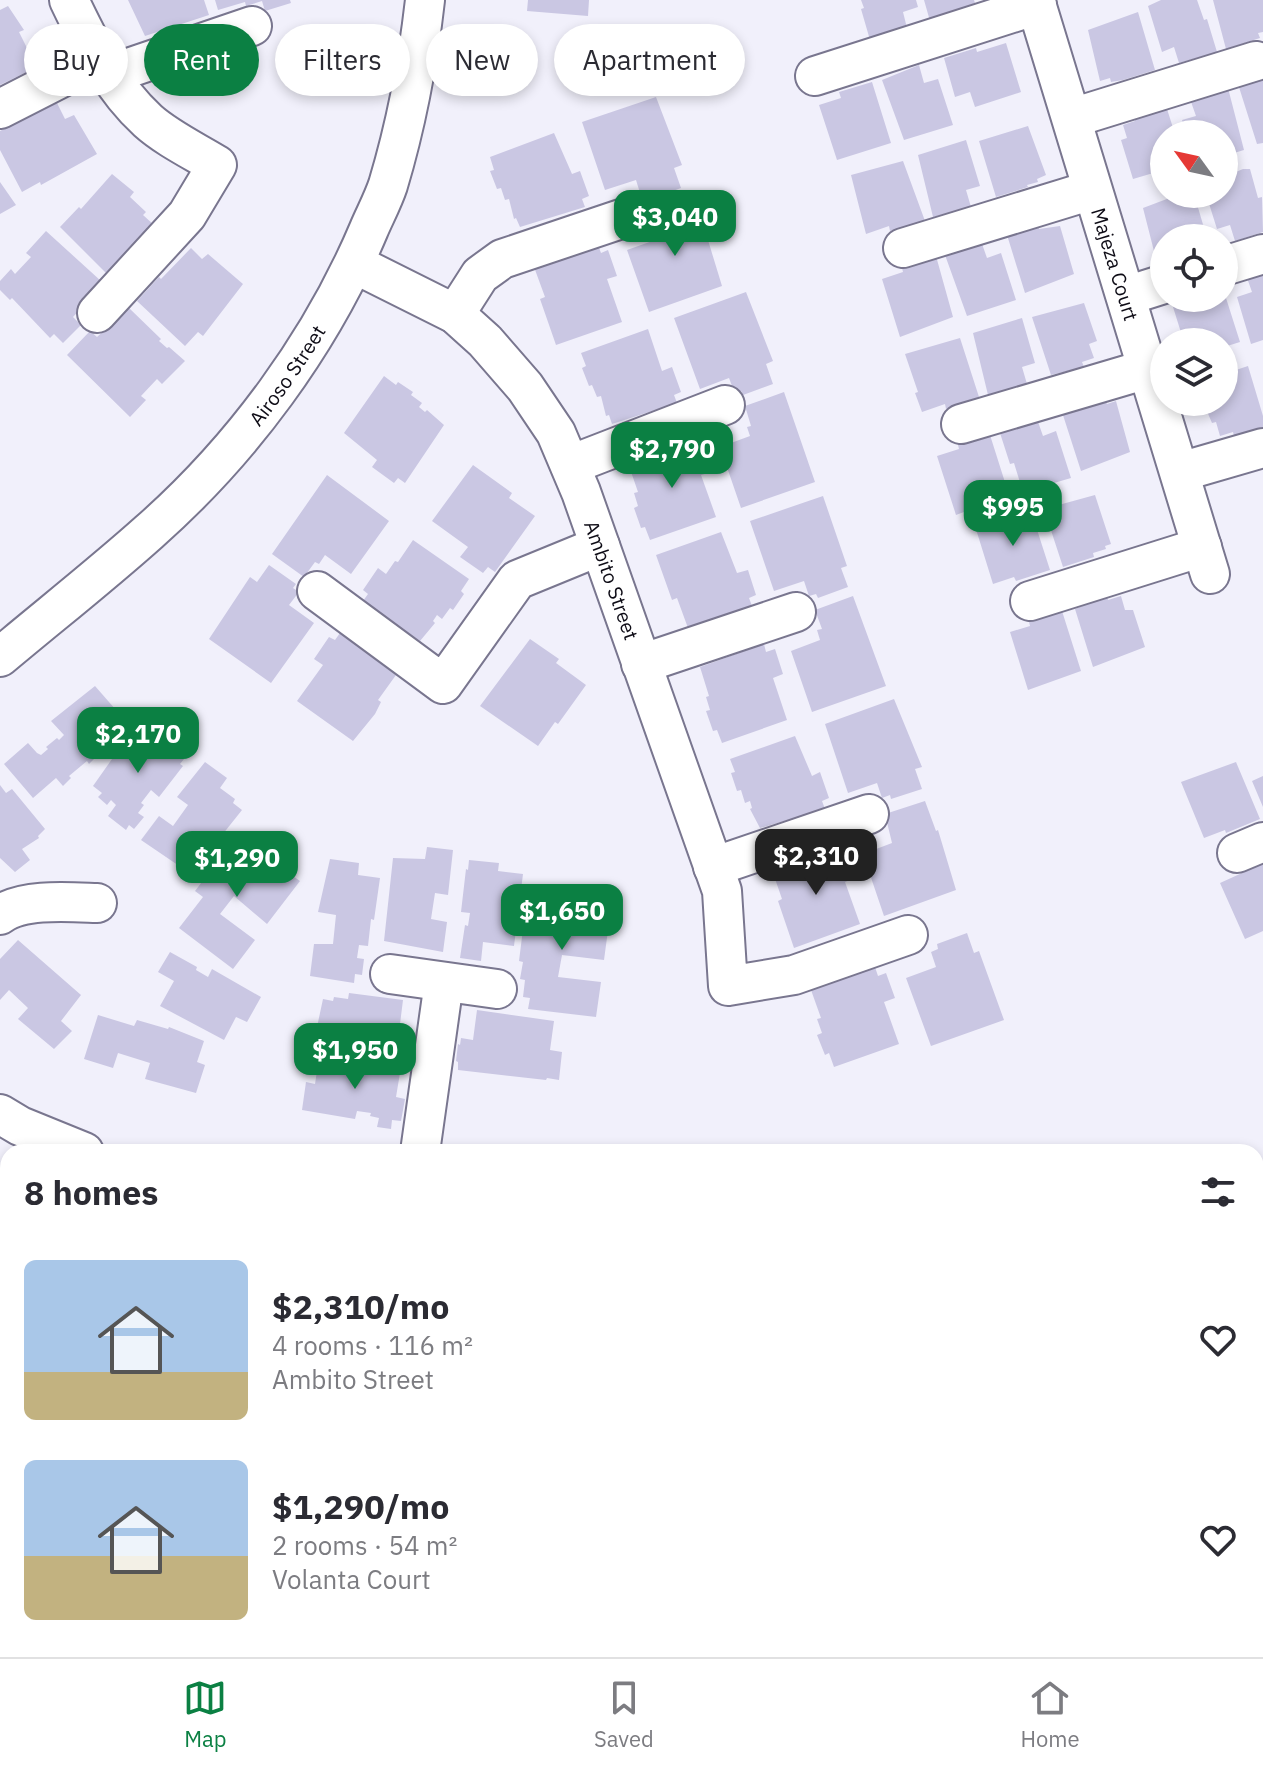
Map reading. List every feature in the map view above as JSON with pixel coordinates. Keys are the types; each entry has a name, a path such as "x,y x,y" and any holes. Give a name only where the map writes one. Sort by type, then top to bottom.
{"street":[{"path":"69,0 81,24"},
{"name":"Airoso Street","path":"0,657 151,531 204,478 285,379 355,264 388,186 419,51 425,0"},
{"path":"815,76 1036,2"},
{"name":"Majeza Court","path":"1030,601 1206,561 1036,2"},
{"path":"1072,118 1256,61"},
{"path":"0,109 32,96"},
{"path":"97,313 187,215 217,165 150,123 125,96"},
{"path":"903,248 1092,190"},
{"path":"455,314 480,275 502,259 630,216"},
{"path":"1238,262 1263,254"},
{"name":"Ambito Street","path":"355,264 455,314 485,341 525,387 556,433 600,546 722,891 728,986 794,975 908,935"},
{"path":"1126,296 1150,288"},
{"path":"961,424 1147,369"},
{"path":"570,465 725,405"},
{"path":"1180,472 1263,448"},
{"path":"317,591 443,684 517,580 600,546"},
{"path":"641,664 796,612"},
{"path":"713,867 869,814"},
{"path":"0,915 6,910 51,901 97,903"},
{"path":"390,974 497,989"},
{"path":"421,1144 444,982"},
{"path":"0,1114 20,1126 64,1144"}],"building":[{"path":"128,0 204,0 209,15 182,24 144,24 144,34"},
{"path":"215,0 290,0 291,3 265,11 262,1 246,6 245,2 218,10"},
{"path":"528,0 589,0 588,16 527,11"},
{"path":"861,0 916,0 918,7 903,12 907,28 870,40"},
{"path":"924,0 974,0 975,3 962,8 963,11 930,21"},
{"path":"1161,0 1197,0 1204,20 1207,19 1217,52 1179,63 1174,47 1162,52 1148,6"},
{"path":"1213,0 1263,0 1263,32 1258,33 1260,38 1226,49"},
{"path":"8,6 24,30 19,32 24,42 24,73 0,85 0,10"},
{"path":"1138,12 1155,70 1123,80 1111,82 1110,78 1100,81 1088,30"},
{"path":"1006,43 1021,92 975,107 970,92 955,97 944,58"},
{"path":"919,65 924,83 938,79 953,125 904,140 882,80"},
{"path":"1263,77 1263,143 1257,144 1238,84"},
{"path":"872,82 891,143 837,160 819,105 841,98 839,92"},
{"path":"1228,88 1236,120 1182,120 1196,116 1190,99"},
{"path":"656,97 682,165 674,168 681,188 651,199 649,193 641,196 636,180 605,190 582,122"},
{"path":"57,103 65,119 74,115 97,154 22,192 0,150 0,131"},
{"path":"1167,109 1171,120 1150,120 1150,174 1133,179 1121,140 1127,138 1123,125 1135,121 1134,117"},
{"path":"1028,126 1046,175 1028,187 996,197 979,141"},
{"path":"1238,127 1244,150 1238,152"},
{"path":"554,133 572,174 580,171 589,196 582,199 585,207 520,227 514,219 509,199 505,200 501,188 497,189 490,171 494,170 490,157"},
{"path":"966,140 980,186 966,190 971,207 933,217 918,155"},
{"path":"903,161 925,221 890,231 889,226 866,234 851,175"},
{"path":"1250,169 1258,198 1262,197 1263,232 1238,240 1238,224 1215,224 1210,208 1238,208 1238,171"},
{"path":"112,174 134,192 130,197 154,225 108,275 60,227"},
{"path":"0,182 16,205 0,214"},
{"path":"690,197 704,227 722,286 649,312 627,250 658,239 651,211"},
{"path":"1150,205 1150,208 1198,208 1203,224 1150,224 1150,235 1143,208"},
{"path":"1038,224 1039,229 1060,226 1074,274 1025,293 1007,235"},
{"path":"46,231 101,281 81,302 84,305 73,317 81,325 63,343 54,334 50,338 12,298 10,300 0,290 0,281 11,269 15,274 31,257 26,253"},
{"path":"981,241 987,258 1001,253 1016,300 967,316 945,255"},
{"path":"598,245 601,253 608,250 617,276 607,279 622,322 556,345 540,299 545,297 534,267"},
{"path":"191,248 202,259 208,254 243,284 203,336 198,332 185,346 137,301"},
{"path":"936,256 953,317 900,337 882,279"},
{"path":"1263,270 1263,340 1251,344 1238,300 1238,297 1252,292 1246,275"},
{"path":"746,292 773,361 766,364 773,384 743,395 741,391 735,394 729,378 700,389 674,318"},
{"path":"1084,303 1097,341 1089,344 1094,358 1082,362 1084,367 1051,375 1032,317"},
{"path":"129,308 161,339 159,341 185,361 162,384 157,379 141,396 146,400 130,417 67,355 90,331 97,337"},
{"path":"1175,312 1230,312 1236,328 1180,328"},
{"path":"1022,318 1035,363 1022,367 1027,384 988,395 973,333"},
{"path":"648,329 662,371 672,367 681,392 674,395 677,403 612,424 609,415 606,416 601,396 597,397 592,385 589,386 582,368 586,366 581,353"},
{"path":"960,338 979,397 946,409 945,404 922,412 905,354"},
{"path":"1248,366 1263,416 1263,427 1234,436 1233,432 1220,436 1216,422 1212,423 1209,416 1238,416 1238,369"},
{"path":"384,376 413,392 411,395 422,403 419,407 444,425 405,483 398,478 394,483 372,467 377,460 344,433"},
{"path":"784,392 815,482 741,508 720,447 750,436 747,427 751,426 745,406"},
{"path":"1106,401 1107,404 1116,401 1130,452 1081,471 1062,412"},
{"path":"1037,419 1043,436 1056,431 1071,478 1023,492 1000,433"},
{"path":"990,435 1009,495 956,515 937,456 959,449 958,445"},
{"path":"692,440 695,448 702,445 712,472 701,475 716,517 650,540 645,527 641,528 634,508 638,506 634,493 638,492 628,463"},
{"path":"473,465 512,493 509,498 535,516 495,572 488,567 483,573 460,557 468,547 432,521"},
{"path":"327,475 389,521 351,574 325,555 319,564 315,562 304,577 272,554"},
{"path":"1095,495 1111,544 1093,553 1094,557 1063,567 1044,509"},
{"path":"823,496 847,566 841,568 848,587 818,598 816,594 809,596 804,581 774,591 750,521"},
{"path":"1031,511 1050,570 1016,581 1014,577 993,584 975,526"},
{"path":"721,532 737,573 748,570 756,595 749,598 752,606 688,628 677,598 672,600 656,555"},
{"path":"413,540 469,579 461,591 464,594 453,610 450,608 442,619 437,615 433,621 435,623 420,641 363,601 368,594 363,590 378,568 386,574"},
{"path":"269,565 296,584 293,588 299,592 289,605 314,623 271,683 209,639 250,577 257,582"},
{"path":"853,596 886,686 812,712 791,651 820,640 817,630 822,629 815,610"},
{"path":"1107,596 1108,600 1121,596 1125,610 1133,610 1145,647 1093,667 1075,609"},
{"path":"1062,611 1081,671 1028,690 1010,632"},
{"path":"340,633 396,675 378,700 381,702 375,714 353,741 297,701 323,665 314,659 329,637 335,640"},
{"path":"530,639 559,659 556,663 586,685 538,746 480,706"},
{"path":"764,644 766,652 775,649 783,674 773,678 787,720 722,743 717,730 713,731 706,711 710,710 706,697 709,696 700,667"},
{"path":"95,686 116,710 107,717 121,732 89,764 87,761 69,776 71,778 63,786 56,778 33,798 4,764 28,743 41,755 48,749 46,747 57,738 59,740 64,735 51,721"},
{"path":"894,699 922,767 915,769 922,789 891,799 890,795 882,798 877,783 848,793 825,724"},
{"path":"136,725 159,742 164,735 188,754 180,764 183,766 159,797 151,790 138,813 144,817 134,829 129,825 126,830 108,816 116,805 111,800 107,805 98,797 102,793 93,786"},
{"path":"795,736 812,776 820,772 829,798 822,801 825,809 760,828 750,809 750,801 745,803 741,790 737,791 730,759"},
{"path":"205,762 227,778 220,788 235,799 233,803 242,810 191,874 141,840 159,816 173,826 188,805 177,797"},
{"path":"1236,762 1260,819 1204,838 1181,782"},
{"path":"1263,776 1263,807 1252,781"},
{"path":"0,785 6,793 12,789 45,829 39,838 22,849 30,860 15,872 0,858"},
{"path":"925,801 938,830 956,890 884,916 863,854 892,843 885,814"},
{"path":"233,834 300,881 267,924 234,896 220,914 255,940 233,969 179,928 203,897 195,891 218,861 215,858"},
{"path":"427,847 453,850 448,895 435,893 431,919 447,922 443,952 384,941 393,858 425,859"},
{"path":"836,847 839,855 846,853 855,878 845,882 860,924 794,948 778,901 782,899 772,870"},
{"path":"330,859 359,863 358,875 380,878 368,946 359,945 357,958 364,959 362,975 355,974 354,983 310,976 314,944 333,944 336,915 318,912"},
{"path":"469,860 499,863 498,871 523,874 514,946 483,942 481,961 460,958 470,913 461,912"},
{"path":"1263,860 1263,931 1245,939 1220,883 1242,873 1241,869"},
{"path":"554,888 576,891 575,904 611,908 604,960 562,955 558,977 601,982 596,1017 528,1009 530,998 523,997 525,980 520,979 523,962 519,961 527,897 553,901"},
{"path":"967,933 974,953 979,951 1004,1020 931,1046 906,978 936,967 931,952 938,949 937,944"},
{"path":"18,940 81,995 61,1021 72,1031 54,1049 18,1019 28,1008 9,990 0,1000 0,959"},
{"path":"170,952 208,977 212,969 261,997 247,1022 236,1017 224,1040 160,1006 174,981 158,972"},
{"path":"875,967 878,976 886,973 895,998 884,1002 899,1044 834,1067 817,1035 822,1033 817,1019 821,1018 811,990"},
{"path":"349,993 403,1000 399,1032 412,1033 409,1054 314,1041 323,999 348,999"},
{"path":"477,1010 554,1021 550,1050 562,1052 559,1080 458,1070 458,1044 461,1038 473,1040"},
{"path":"98,1015 134,1026 137,1020 169,1027 204,1041 197,1062 205,1065 196,1093 145,1079 150,1063 118,1053 113,1068 84,1059"},
{"path":"319,1058 392,1066 391,1072 400,1073 396,1097 405,1099 401,1121 392,1120 391,1129 377,1127 379,1118 370,1116 371,1113 357,1111 355,1119 302,1110 306,1082 315,1084"}]}
